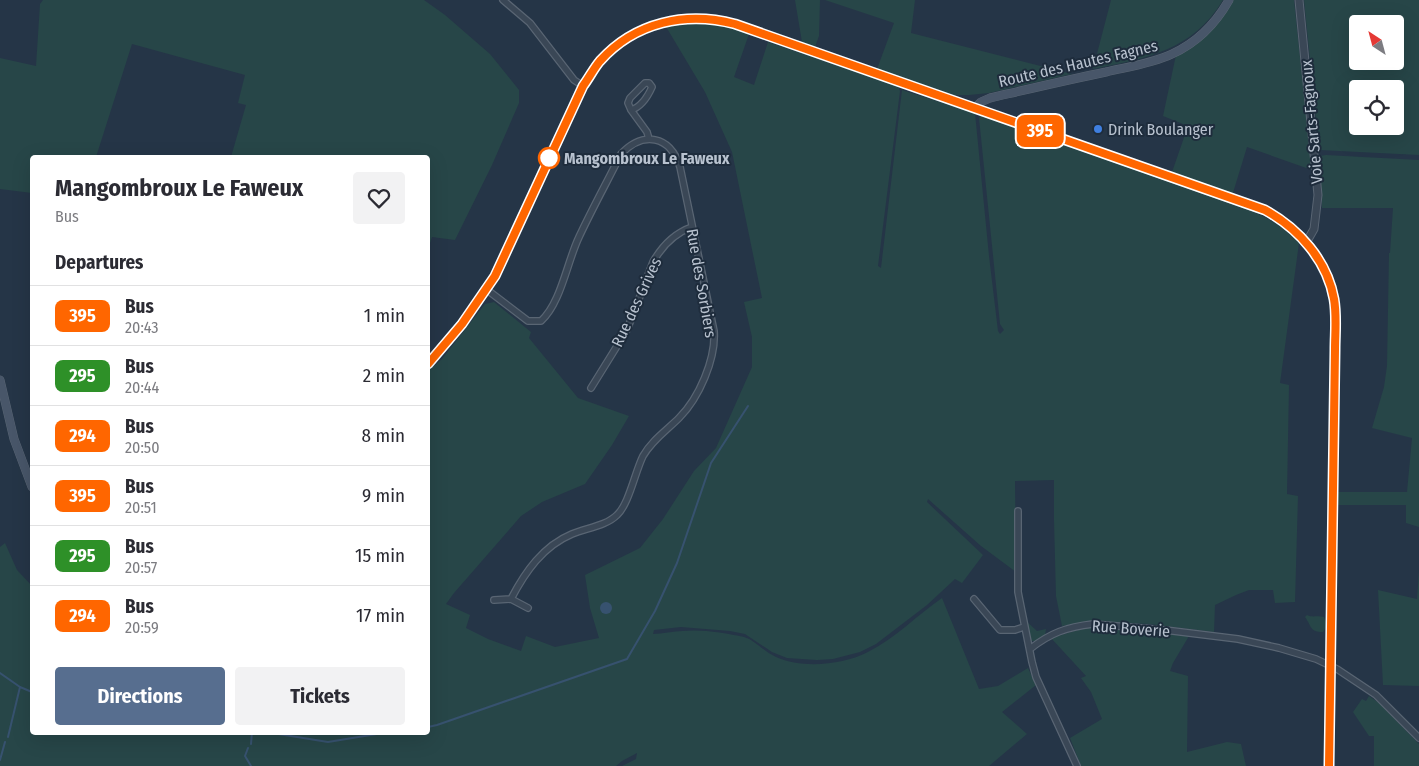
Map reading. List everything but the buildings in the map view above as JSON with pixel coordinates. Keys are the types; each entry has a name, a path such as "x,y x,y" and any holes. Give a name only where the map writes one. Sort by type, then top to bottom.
{"main road":[{"name":"Route des Hautes Fagnes","path":"975,108 981,102 990,98 1169,56 1189,44 1202,33 1216,19 1229,0"},
{"path":"430,362 462,324 486,289 506,252 583,86 600,61 620,42 632,34 664,21 702,18 735,24 1265,210 1283,222 1306,243 1317,257 1328,278 1334,298 1329,766"},
{"path":"0,380 14,439 30,482"}],"street":[{"path":"503,0 530,23 574,80 583,86"},
{"name":"Voie Sarts-Fagnoux","path":"1299,0 1318,195 1314,228 1306,243"},
{"path":"486,289 528,321 541,321 547,316 555,301 578,239 620,154 629,145 649,139 647,132 631,110 628,103 630,98 645,83 649,83 652,87 648,96 636,108 631,110"},
{"name":"Rue des Sorbiers","path":"511,599 530,568 541,554 552,545 572,534 610,520 617,515 650,445 681,416 698,392 711,358 714,339 678,158 665,144 649,139"},
{"name":"Rue des Grives","path":"591,388 627,330 658,253 681,230 692,227"},
{"path":"1018,511 1018,592 1024,627 1036,677 1077,766"},
{"path":"494,600 511,599 528,608"},
{"path":"974,599 1000,630 1024,627"},
{"name":"Rue Boverie","path":"1030,649 1050,634 1082,625 1105,624 1248,641 1296,652 1331,665 1376,695 1419,738"}],"green space":[{"path":"43,0 424,0 445,15 490,54 519,90 519,103 492,165 455,240 432,237 430,243 430,155 232,155 246,105 238,103 245,75 132,44 97,155 30,155 30,193 0,189 0,58 36,66 40,4"},
{"path":"795,0 820,0 819,36 815,47 802,42"},
{"path":"825,0 915,0 911,33 1072,74 989,93 954,95 877,69 894,23"},
{"path":"1111,0 1223,0 1211,17 1197,31 1167,49 1132,61 1093,69"},
{"path":"1232,0 1294,0 1312,170 1247,147 1232,196 1171,175 1188,126 1163,116 1176,55"},
{"path":"1304,0 1419,0 1419,155 1319,150"},
{"path":"691,21 720,24 749,34 734,77 754,85 768,42 898,86 900,91 878,266 881,268 902,90 975,113 989,256 998,331 1000,334 1004,330 1000,324 979,118 981,114 1251,210 1283,229 1299,243 1280,383 1289,385 1287,494 1298,496 1295,602 1275,603 1273,590 1249,590 1215,605 1214,632 1149,624 1092,621 1062,626 1056,596 1054,480 1015,481 1016,572 981,546 928,499 927,502 983,555 962,583 955,579 927,605 876,644 860,652 833,659 787,658 772,652 745,634 730,631 681,627 654,630 653,634 676,631 722,633 744,637 772,655 787,661 822,664 846,660 868,652 897,633 942,598 979,689 998,686 1028,668 1036,685 1002,712 1027,734 989,766 622,766 636,759 637,753 616,766 0,766 0,547 5,543 17,570 30,584 30,735 430,735 430,369 442,359 485,304 494,302 531,332 529,338 578,398 629,416 585,484 542,502 521,516 446,604 470,615 466,628 488,639 521,651 526,636 555,647 599,638 590,608 585,575 640,548 663,519 694,471 716,448 752,367 752,337 744,302 762,298 732,152 705,92 665,25"},
{"path":"1320,156 1419,160 1419,527 1406,523 1406,505 1337,505 1337,492 1407,492 1412,438 1372,428 1384,387 1387,366 1389,253 1393,208 1322,208"},
{"path":"1419,570 1419,686 1383,685 1378,590 1417,599"},
{"path":"1307,615 1324,617 1326,625 1323,632 1312,628 1305,617"},
{"path":"1025,620 1037,631 1046,629 1045,635 1036,641 1031,641"},
{"path":"1085,628 1118,628 1189,636 1170,671 1188,676 1187,752 1227,742 1241,744 1246,766 1081,766 1070,738 1102,719 1091,692 1081,678 1086,676 1051,638"},
{"path":"1369,696 1379,703 1419,744 1419,766 1374,766 1374,736 1369,736 1353,712 1362,699 1366,701"}],"water":[{"path":"608,602 611,603 611,613 604,614 601,613 600,606 601,603"}],"waterway":[{"path":"430,727 627,659 655,611 677,563 711,463 748,406"},
{"path":"0,673 20,687 30,691"},
{"path":"8,737 20,687"},
{"path":"251,744 252,735"},
{"path":"285,735 328,742 371,735"},
{"path":"0,760 5,742"},
{"path":"248,748 245,756 251,766"}],"bus line":[{"name":"395","path":"430,362 462,324 495,276 583,86 600,61 620,42 632,34 664,21 702,18 735,24 1265,210 1282,220 1298,234 1317,257 1328,278 1334,298 1335,350 1329,766"}],"place":[{"name":"Drink Boulanger","path":"1098,129"},
{"name":"Mangombroux Le Faweux","path":"549,158"}]}
